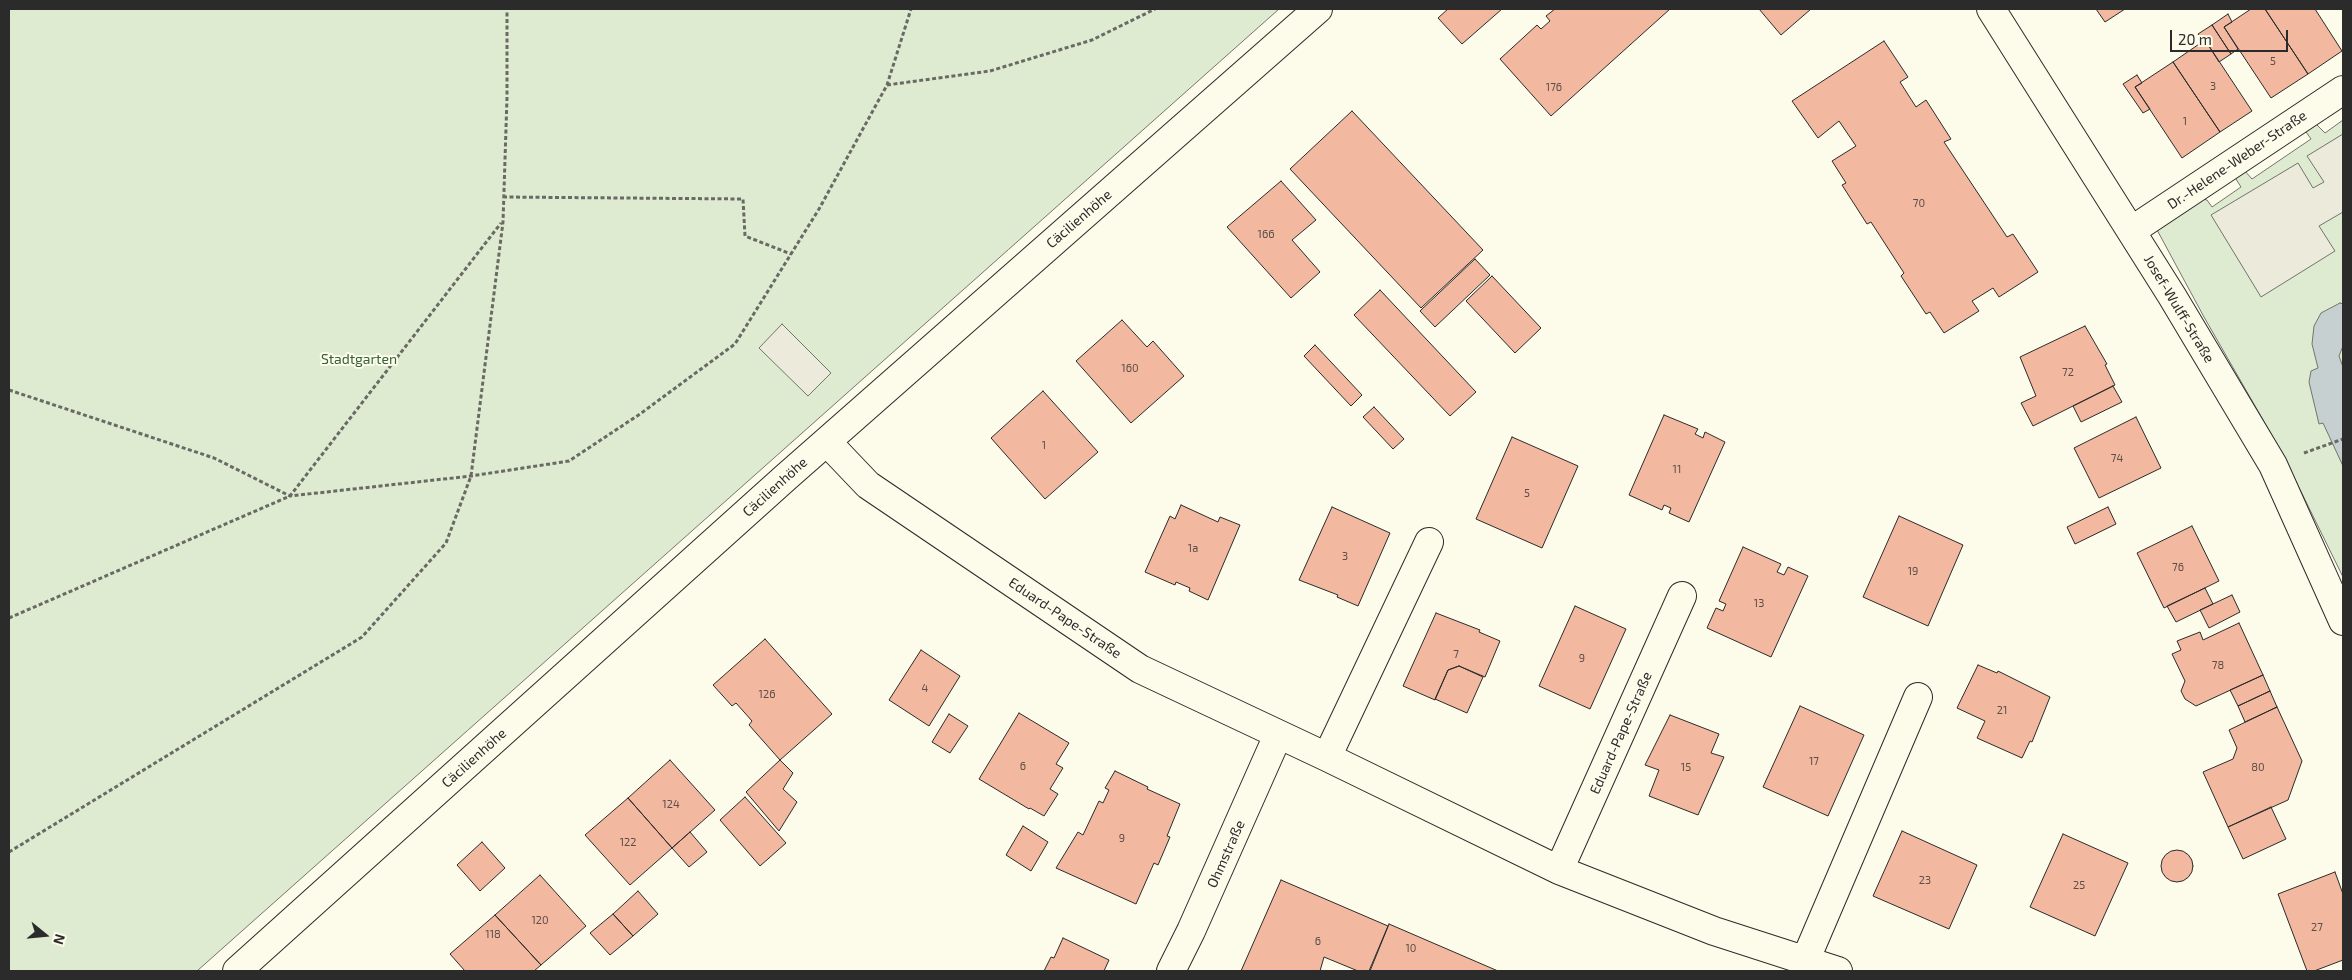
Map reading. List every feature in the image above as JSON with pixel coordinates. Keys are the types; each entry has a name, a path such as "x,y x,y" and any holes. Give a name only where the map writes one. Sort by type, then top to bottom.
{"street":[{"name":"Cäcilienhöhe","path":"238,971 827,442 1318,9"},
{"name":"Josef-Wulff-Straße","path":"1991,9 2131,231 2273,465 2343,621"},
{"name":"Dr.-Helene-Weber-Straße","path":"2131,231 2343,90"},
{"name":"Eduard-Pape-Straße","path":"827,442 868,485 1140,669 1327,757 1559,870 1714,931 1838,971"},
{"path":"1327,757 1429,542"},
{"name":"Eduard-Pape-Straße","path":"1559,870 1682,596"},
{"path":"1805,960 1918,698"},
{"name":"Ohmstraße","path":"1171,971 1191,931 1278,735"}],"path":[{"path":"9,852 362,637 446,543 471,476 502,222 507,97 507,9"},
{"path":"9,618 290,496 471,476 569,461 640,414 735,344 819,209 887,85 911,9"},
{"path":"887,85 990,71 1092,40 1155,9"},
{"path":"503,197 743,199 744,236 791,254"},
{"path":"290,496 502,222"},
{"path":"9,390 214,458 290,496"},
{"path":"2331,443 2343,439"}],"green space":[{"name":"Stadtgarten","path":"9,9 1279,9 197,971 9,971"},
{"path":"2343,120 2343,577 2282,453 2204,317 2156,228 2198,198 2207,200 2212,207 2241,187 2234,176 2244,170 2252,179 2311,139 2304,129 2314,122 2325,133"}],"shaded area":[{"path":"2343,134 2343,212 2319,226 2335,251 2261,297 2211,215 2298,163 2313,188 2324,182 2307,156"},
{"path":"2340,303 2343,304 2343,346 2339,356 2343,367 2343,466 2323,423 2319,424 2309,382 2311,371 2318,368 2312,344 2314,326 2321,313"},
{"path":"782,324 831,373 808,396 759,348"}],"building":[{"path":"1448,9 1502,9 1462,44 1438,18"},
{"path":"1555,9 1670,9 1551,116 1500,59 1537,25 1541,29 1550,21 1546,16"},
{"path":"1759,9 1811,9 1781,35"},
{"path":"2096,9 2125,9 2105,22"},
{"path":"2251,9 2265,9 2308,74 2271,98 2224,27"},
{"path":"2265,9 2315,9 2342,51 2308,74"},
{"path":"2228,14 2232,22 2224,27 2238,49 2231,54 2212,25"},
{"path":"2212,25 2231,54 2219,62 2205,40 2203,42 2198,34"},
{"path":"2205,40 2252,111 2220,132 2173,62"},
{"path":"1884,41 1908,77 1900,82 1916,107 1926,100 1951,139 1944,142 2007,237 2013,234 2038,272 1999,297 1993,288 1972,301 1979,311 1944,333 1930,312 1926,314 1901,276 1904,273 1871,222 1867,224 1842,185 1846,183 1832,161 1856,146 1839,121 1818,138 1792,101"},
{"path":"2173,62 2220,132 2182,158 2135,87"},
{"path":"2137,75 2142,83 2135,87 2150,109 2143,113 2123,84"},
{"path":"1352,111 1483,250 1421,308 1290,169"},
{"path":"1281,181 1316,220 1292,240 1320,272 1291,298 1227,227"},
{"path":"1475,259 1490,275 1435,327 1420,311"},
{"path":"1492,276 1541,328 1515,353 1466,301"},
{"path":"1380,290 1476,392 1450,416 1354,315"},
{"path":"1122,320 1147,347 1153,341 1184,376 1131,423 1076,361"},
{"path":"2085,326 2107,364 2105,365 2115,385 2033,426 2021,403 2036,396 2020,357"},
{"path":"1315,345 1362,395 1351,406 1304,356"},
{"path":"2113,386 2122,402 2081,422 2073,406"},
{"path":"1043,391 1098,452 1045,499 991,438"},
{"path":"1374,407 1404,439 1393,449 1363,417"},
{"path":"1664,415 1698,429 1695,434 1703,438 1705,432 1725,442 1689,522 1669,513 1671,508 1664,505 1662,510 1629,495"},
{"path":"2136,417 2161,468 2099,498 2074,448"},
{"path":"1512,437 1578,466 1542,548 1476,519"},
{"path":"1181,505 1218,522 1220,517 1240,525 1208,600 1189,591 1190,588 1176,582 1175,585 1145,572 1170,516 1175,519"},
{"path":"1332,507 1390,533 1358,606 1337,597 1338,595 1299,580"},
{"path":"2108,507 2116,524 2075,544 2067,527"},
{"path":"1899,516 1963,545 1928,626 1863,597"},
{"path":"2192,526 2219,581 2164,608 2137,553"},
{"path":"1743,547 1781,564 1777,572 1784,575 1788,567 1808,576 1771,657 1707,628 1716,608 1723,611 1726,604 1719,601"},
{"path":"2205,588 2213,604 2176,622 2167,606"},
{"path":"2232,595 2240,612 2209,628 2200,610"},
{"path":"1575,606 1626,629 1590,709 1539,686"},
{"path":"1436,613 1480,630 1479,632 1500,641 1485,677 1459,666 1448,670 1435,700 1403,686"},
{"path":"2239,623 2263,675 2196,706 2185,699 2181,691 2185,681 2172,654 2181,650 2177,641 2200,632 2203,640"},
{"path":"765,639 832,714 780,760 749,725 752,721 736,703 732,706 713,685"},
{"path":"921,650 960,676 929,726 889,700"},
{"path":"1978,665 1997,673 1998,671 2050,697 2032,742 2030,741 2022,758 1977,738 1985,721 1957,708"},
{"path":"1459,666 1483,677 1467,713 1435,699 1448,670"},
{"path":"2263,675 2270,691 2238,706 2230,690"},
{"path":"2270,691 2277,707 2245,722 2238,706"},
{"path":"1800,706 1864,735 1828,816 1763,787"},
{"path":"2277,707 2302,761 2288,800 2228,827 2203,772 2233,759 2237,748 2229,730"},
{"path":"1019,713 1069,743 1056,764 1063,768 1050,789 1058,794 1044,816 979,779"},
{"path":"949,714 968,726 950,753 932,742"},
{"path":"1670,715 1719,734 1711,753 1724,757 1698,815 1649,796 1659,770 1645,765"},
{"path":"670,760 715,810 672,848 628,798"},
{"path":"780,760 793,773 783,789 797,802 779,831 746,792"},
{"path":"1115,771 1148,787 1147,789 1180,804 1167,836 1170,837 1158,865 1154,863 1136,904 1056,868 1078,832 1083,835 1099,801 1103,803 1109,790 1105,788"},
{"path":"745,797 786,843 760,866 720,820"},
{"path":"628,798 672,848 630,885 585,835"},
{"path":"2271,807 2286,839 2243,859 2228,827"},
{"path":"1023,826 1048,842 1031,871 1006,855"},
{"path":"1902,831 1977,865 1949,929 1873,896"},
{"path":"690,832 707,852 689,867 672,848"},
{"path":"2063,834 2128,863 2095,936 2030,907"},
{"path":"482,842 505,868 480,891 457,865"},
{"path":"2177,850 2183,851 2188,855 2192,860 2192,872 2188,877 2183,881 2177,882 2171,881 2166,877 2162,872 2161,866 2162,860 2166,855 2171,851"},
{"path":"2335,872 2343,894 2343,960 2314,971 2307,971 2278,894"},
{"path":"540,875 586,926 541,965 495,915"},
{"path":"1281,880 1388,926 1369,971 1358,971 1324,957 1320,971 1241,971"},
{"path":"638,891 658,914 633,936 613,914"},
{"path":"613,914 633,936 610,955 590,933"},
{"path":"495,915 541,965 534,971 465,971 450,954"},
{"path":"1389,924 1498,971 1370,971"},
{"path":"1063,938 1109,960 1104,971 1044,971 1051,957 1054,958"}]}
